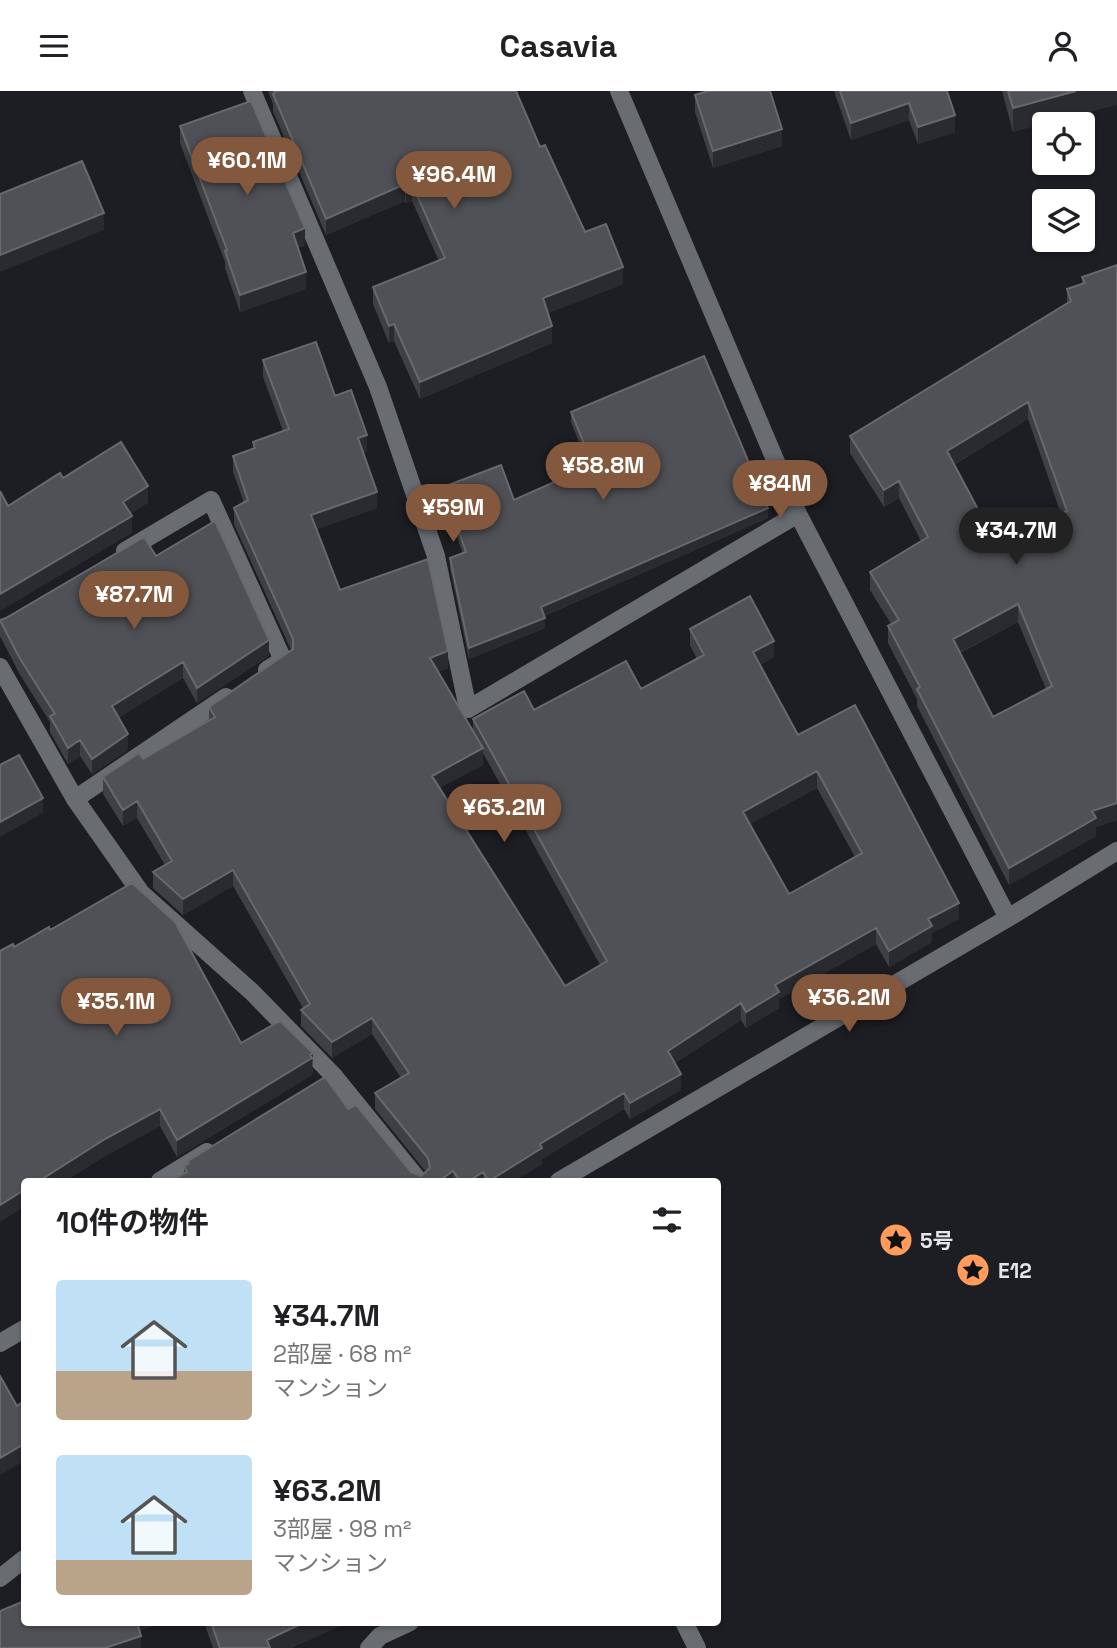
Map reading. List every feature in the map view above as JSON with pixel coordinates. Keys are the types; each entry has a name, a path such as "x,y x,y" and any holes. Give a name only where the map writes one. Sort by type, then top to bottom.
{"street":[{"path":"252,91 379,387 436,556 468,709 798,514"},
{"path":"619,91 798,514 1008,918"},
{"path":"75,799 283,660 211,500 105,562"},
{"path":"0,667 75,799 141,893 252,992 416,1178"},
{"path":"564,1178 1008,918 1117,851"},
{"path":"165,1178 218,1146"},
{"path":"0,1343 21,1331"},
{"path":"0,1578 21,1561"},
{"path":"369,1648 380,1636 401,1626"},
{"path":"686,1626 697,1648"}],"building":[{"path":"274,91 516,91 540,147 545,145 585,232 606,224 623,267 543,298 552,326 420,382 394,324 389,326 373,287 445,258 412,184 405,184 326,219"},
{"path":"708,91 770,91 782,129 713,151 695,95"},
{"path":"840,91 947,91 955,115 918,127 909,103 851,123"},
{"path":"1008,91 1076,91 1013,108"},
{"path":"251,101 305,228 293,233 306,272 240,295 225,251 227,250 180,126"},
{"path":"82,161 104,213 0,255 0,194"},
{"path":"1117,265 1117,803 1092,811 1096,818 1009,868 917,689 920,687 888,626 899,620 870,572 928,537 899,481 884,490 850,436 1071,301 1067,289 1085,283 1082,277","holes":["1028,402 1067,511 997,545 947,451","1018,604 1052,686 993,717 953,639"]},
{"path":"316,342 335,396 351,390 367,435 358,438 377,492 311,515 340,590 428,559 448,651 430,658 483,748 432,776 565,986 607,961 473,719 524,691 534,710 626,661 641,689 704,655 690,629 750,596 774,641 753,652 798,735 855,705 959,903 928,919 932,926 889,951 876,928 775,985 779,992 746,1012 741,1003 668,1051 681,1074 630,1103 624,1093 540,1144 542,1148 494,1178 487,1178 483,1172 474,1178 458,1178 453,1171 443,1178 176,1178 187,1172 184,1167 188,1161 325,1077 348,1109 356,1105 411,1172 421,1176 430,1168 428,1158 375,1093 409,1073 372,1018 332,1042 301,1010 310,1004 233,870 183,899 153,872 172,861 137,801 123,810 103,777 139,753 143,759 215,717 209,707 293,649 293,639 234,508 248,500 233,456 255,448 253,442 289,429 263,360","holes":["817,771 862,853 789,894 743,812"]},
{"path":"704,356 768,508 541,607 545,618 469,648 450,558 466,552 443,487 501,465 514,500 593,465 571,412"},
{"path":"121,442 148,486 123,502 132,516 0,594 0,491 8,506 60,473 63,478"},
{"path":"215,521 269,640 197,688 183,662 112,706 128,734 92,759 80,740 68,748 50,716 55,714 19,657 0,620 144,537 156,556"},
{"path":"19,755 43,798 0,822 0,765"},
{"path":"132,883 175,922 241,1043 280,1021 313,1053 310,1055 312,1058 177,1140 160,1109 105,1139 44,1178 21,1178 21,1192 0,1205 0,951 13,944 14,947 49,927 50,930"},
{"path":"0,1376 17,1406 21,1403 21,1446 0,1458"},
{"path":"21,1602 21,1626 138,1626 141,1636 105,1648 0,1648 0,1611"},
{"path":"212,1626 297,1626 267,1640 270,1648 220,1648"}],"place":[{"name":"5号","path":"896,1240"},
{"name":"E12","path":"973,1270"}]}
